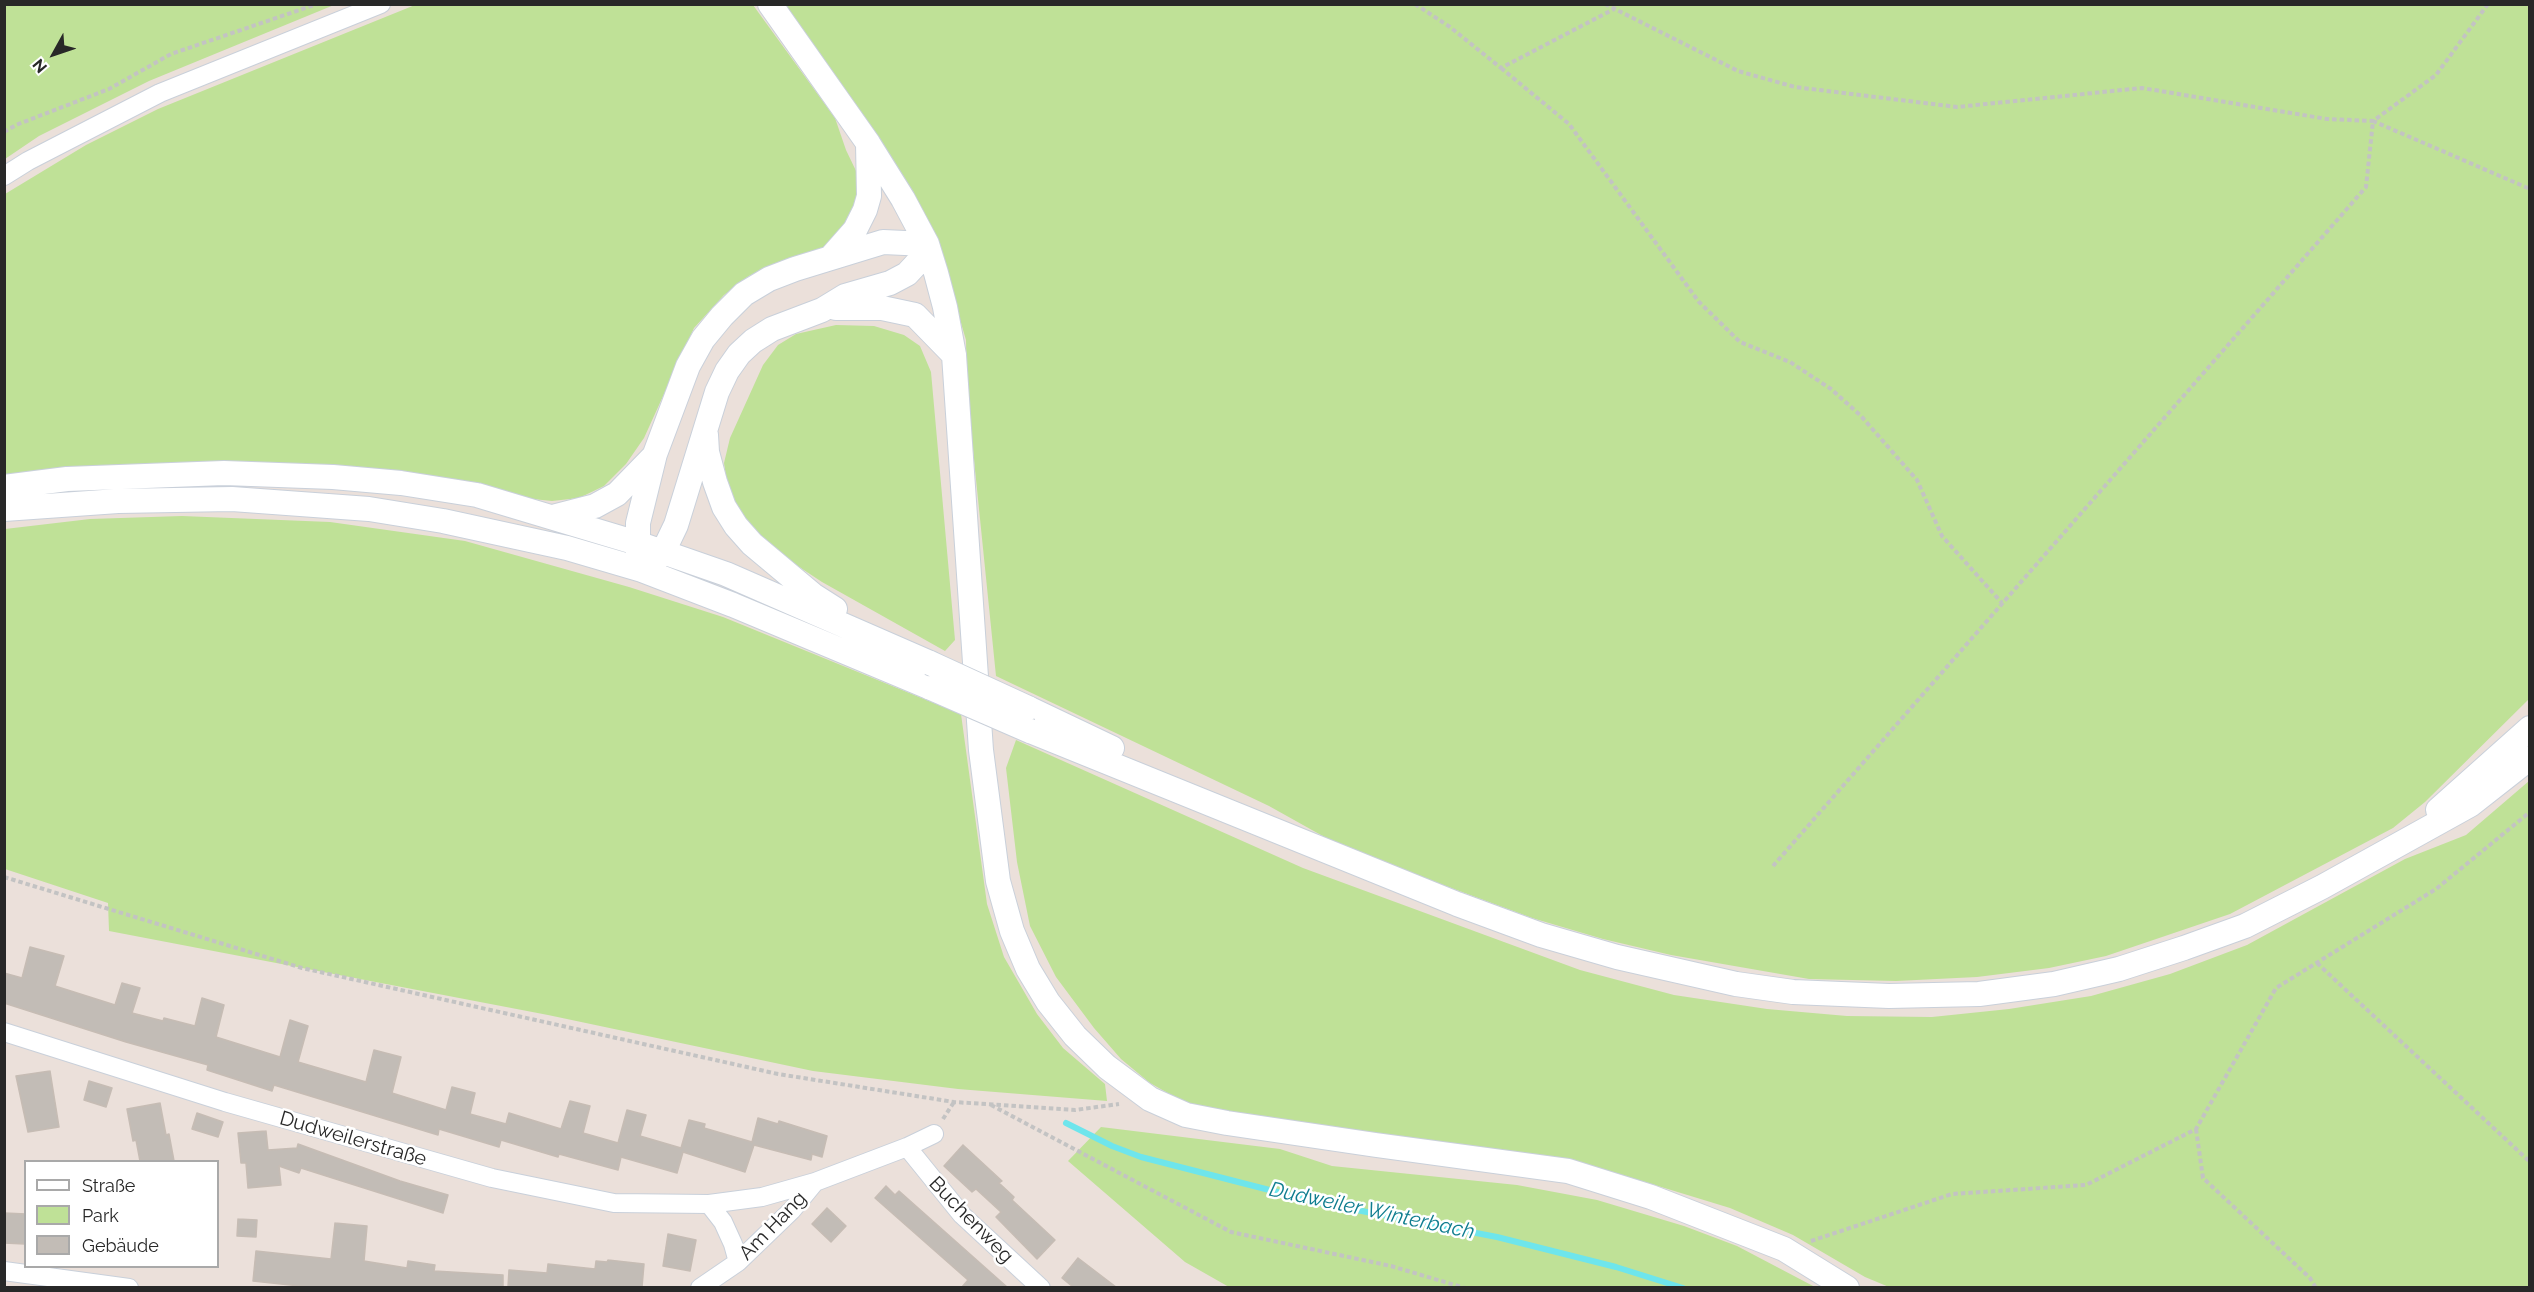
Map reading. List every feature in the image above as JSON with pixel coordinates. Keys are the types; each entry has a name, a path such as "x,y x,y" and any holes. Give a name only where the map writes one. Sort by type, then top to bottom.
{"main road":[{"path":"770,4 868,143 903,199 927,244 945,307 954,354 981,750 998,881 1012,931 1028,969 1048,1002 1075,1036 1107,1067 1150,1099 1186,1114 1227,1123 1568,1171 1651,1197 1784,1250 1847,1287"},
{"path":"830,258 855,230 869,196 868,143"},
{"path":"642,570 637,543 638,523 655,454 688,366 703,339 722,315 744,294 769,279 883,242 927,244"},
{"path":"642,570 653,564 663,552 676,525 705,426 722,382 739,354 753,341 772,329 822,310 845,296 890,283 908,274 920,260 927,244"},
{"path":"822,310 857,307 902,311 923,321 954,354"},
{"path":"705,426 707,452 715,482 724,507 736,526 752,544 813,595 890,644"},
{"path":"554,516 576,513 617,494 655,454"},
{"path":"4,487 67,479 133,475 224,472 278,474 401,483 477,495 554,516 726,574 890,644 930,663 1029,719 1326,850 1456,904 1540,935 1617,957 1747,986 1793,992 1889,996 1990,993 2054,984 2130,965 2245,926 2322,887 2470,805 2529,758"},
{"path":"4,509 173,498 232,499 369,509 502,533 567,548 642,570 733,605 931,688 1029,719"},
{"path":"2402,841 2489,767 2529,728"}],"street":[{"path":"4,176 28,161 160,93 381,4"},
{"name":"Dudweilerstraße","path":"4,1032 225,1102 492,1178 614,1203 709,1204 762,1197 814,1182 907,1147 934,1134"},
{"name":"Buchenweg","path":"907,1147 962,1215 1041,1287"},
{"name":"Am Hang","path":"700,1287 727,1281 738,1263 792,1210 814,1182"},
{"path":"709,1204 723,1222 733,1244 738,1263"},
{"path":"4,1271 129,1287"}],"path":[{"path":"4,132 16,125 109,88 171,54 317,4"},
{"path":"1415,4 1450,27 1569,124 1699,302 1740,342 1790,362 1831,389 1861,416 1917,480 1942,536 2002,603"},
{"path":"1605,4 1738,71 1795,87 1957,107 2142,88 2327,119 2373,121 2529,189"},
{"path":"1773,866 2366,187 2373,121 2436,75 2488,4"},
{"path":"1501,68 1614,9"},
{"path":"1784,1250 1952,1194 2086,1185 2196,1130 2276,988 2436,889 2529,812"},
{"path":"4,877 302,968 778,1074 954,1102 1075,1110 1150,1099"},
{"path":"2317,963 2529,1162"},
{"path":"988,1103 1231,1232 1392,1266 1465,1287"},
{"path":"2196,1130 2203,1178 2310,1278 2316,1287"}],"green space":[{"path":"5,4 334,5 149,81 39,136 5,159"},
{"path":"415,5 753,5 835,118 858,175 858,194 849,219 834,239 817,252 790,259 749,276 724,295 694,328 644,438 626,464 604,486 579,498 552,501 533,499 418,475 5,478 5,194 86,145 158,109"},
{"path":"784,5 2529,5 2529,699 2425,802 2393,828 2230,914 2106,956 2049,968 1977,977 1896,981 1809,979 1671,955 1603,939 1532,918 1346,849 1269,806 996,676 967,391 966,340 943,262"},
{"path":"836,325 874,326 904,335 920,346 931,372 955,640 945,651 822,582 766,545 739,514 727,483 724,463 730,438 763,365 778,345 796,334"},
{"path":"182,516 330,522 465,541 629,587 723,617 961,714 987,904 1004,957 1037,1014 1063,1048 1105,1084 1107,1101 958,1089 813,1071 548,1015 109,931 108,903 5,869 5,529 90,519"},
{"path":"1016,740 1303,868 1580,970 1674,995 1767,1009 1847,1016 1932,1017 2009,1009 2091,996 2170,974 2247,945 2405,859 2466,835 2529,781 2529,1287 1889,1287 1865,1277 1793,1235 1730,1208 1622,1175 1542,1155 1226,1115 1180,1100 1150,1083 1121,1059 1094,1028 1056,977 1030,926 1017,862 1006,768"},
{"path":"1101,1127 1280,1149 1332,1166 1517,1185 1597,1200 1684,1226 1737,1246 1815,1287 1229,1287 1185,1262 1068,1161"}],"building":[{"path":"30,947 64,956 55,986 115,1005 122,983 140,988 132,1013 195,1026 202,998 224,1005 216,1037 280,1057 290,1020 308,1026 298,1062 366,1082 374,1050 401,1057 392,1093 446,1110 452,1087 475,1093 470,1114 506,1124 509,1113 561,1129 570,1101 590,1106 583,1133 618,1143 627,1110 646,1115 640,1136 681,1148 689,1120 705,1124 704,1128 752,1142 758,1118 778,1124 779,1121 827,1136 822,1157 812,1154 811,1160 754,1145 745,1172 683,1152 677,1173 621,1157 618,1170 559,1154 558,1157 501,1140 499,1147 439,1129 438,1135 274,1085 272,1091 207,1070 208,1065 126,1042 4,1003 4,973 22,978"},
{"path":"50,1071 59,1127 28,1132 16,1076"},
{"path":"89,1081 112,1088 106,1107 84,1100"},
{"path":"160,1103 174,1160 140,1160 136,1140 133,1141 127,1109"},
{"path":"197,1113 223,1122 218,1137 192,1129"},
{"path":"266,1131 268,1150 297,1148 298,1144 400,1181 448,1195 443,1213 301,1168 299,1173 279,1166 281,1185 248,1188 246,1163 241,1163 238,1133"},
{"path":"963,1145 1002,1181 999,1183 1014,1197 1012,1200 1055,1240 1037,1259 996,1217 1001,1212 976,1189 972,1192 944,1166"},
{"path":"886,1186 895,1195 899,1191 1007,1287 962,1287 968,1280 875,1198"},
{"path":"827,1208 846,1226 831,1242 812,1224"},
{"path":"4,1213 24,1214 24,1244 4,1243"},
{"path":"238,1219 257,1220 256,1237 237,1236"},
{"path":"335,1223 367,1226 364,1261 407,1268 408,1261 435,1265 434,1271 503,1275 503,1287 309,1287 253,1281 256,1251 331,1259"},
{"path":"668,1234 696,1240 690,1271 663,1266"},
{"path":"1078,1258 1116,1287 1073,1287 1062,1278"},
{"path":"608,1260 644,1264 642,1287 508,1287 509,1270 547,1273 548,1264 595,1269 596,1261 607,1262"}],"waterway":[{"name":"Dudweiler Winterbach","path":"1066,1123 1112,1146 1141,1157 1320,1203 1497,1237 1616,1267 1683,1288"}]}
